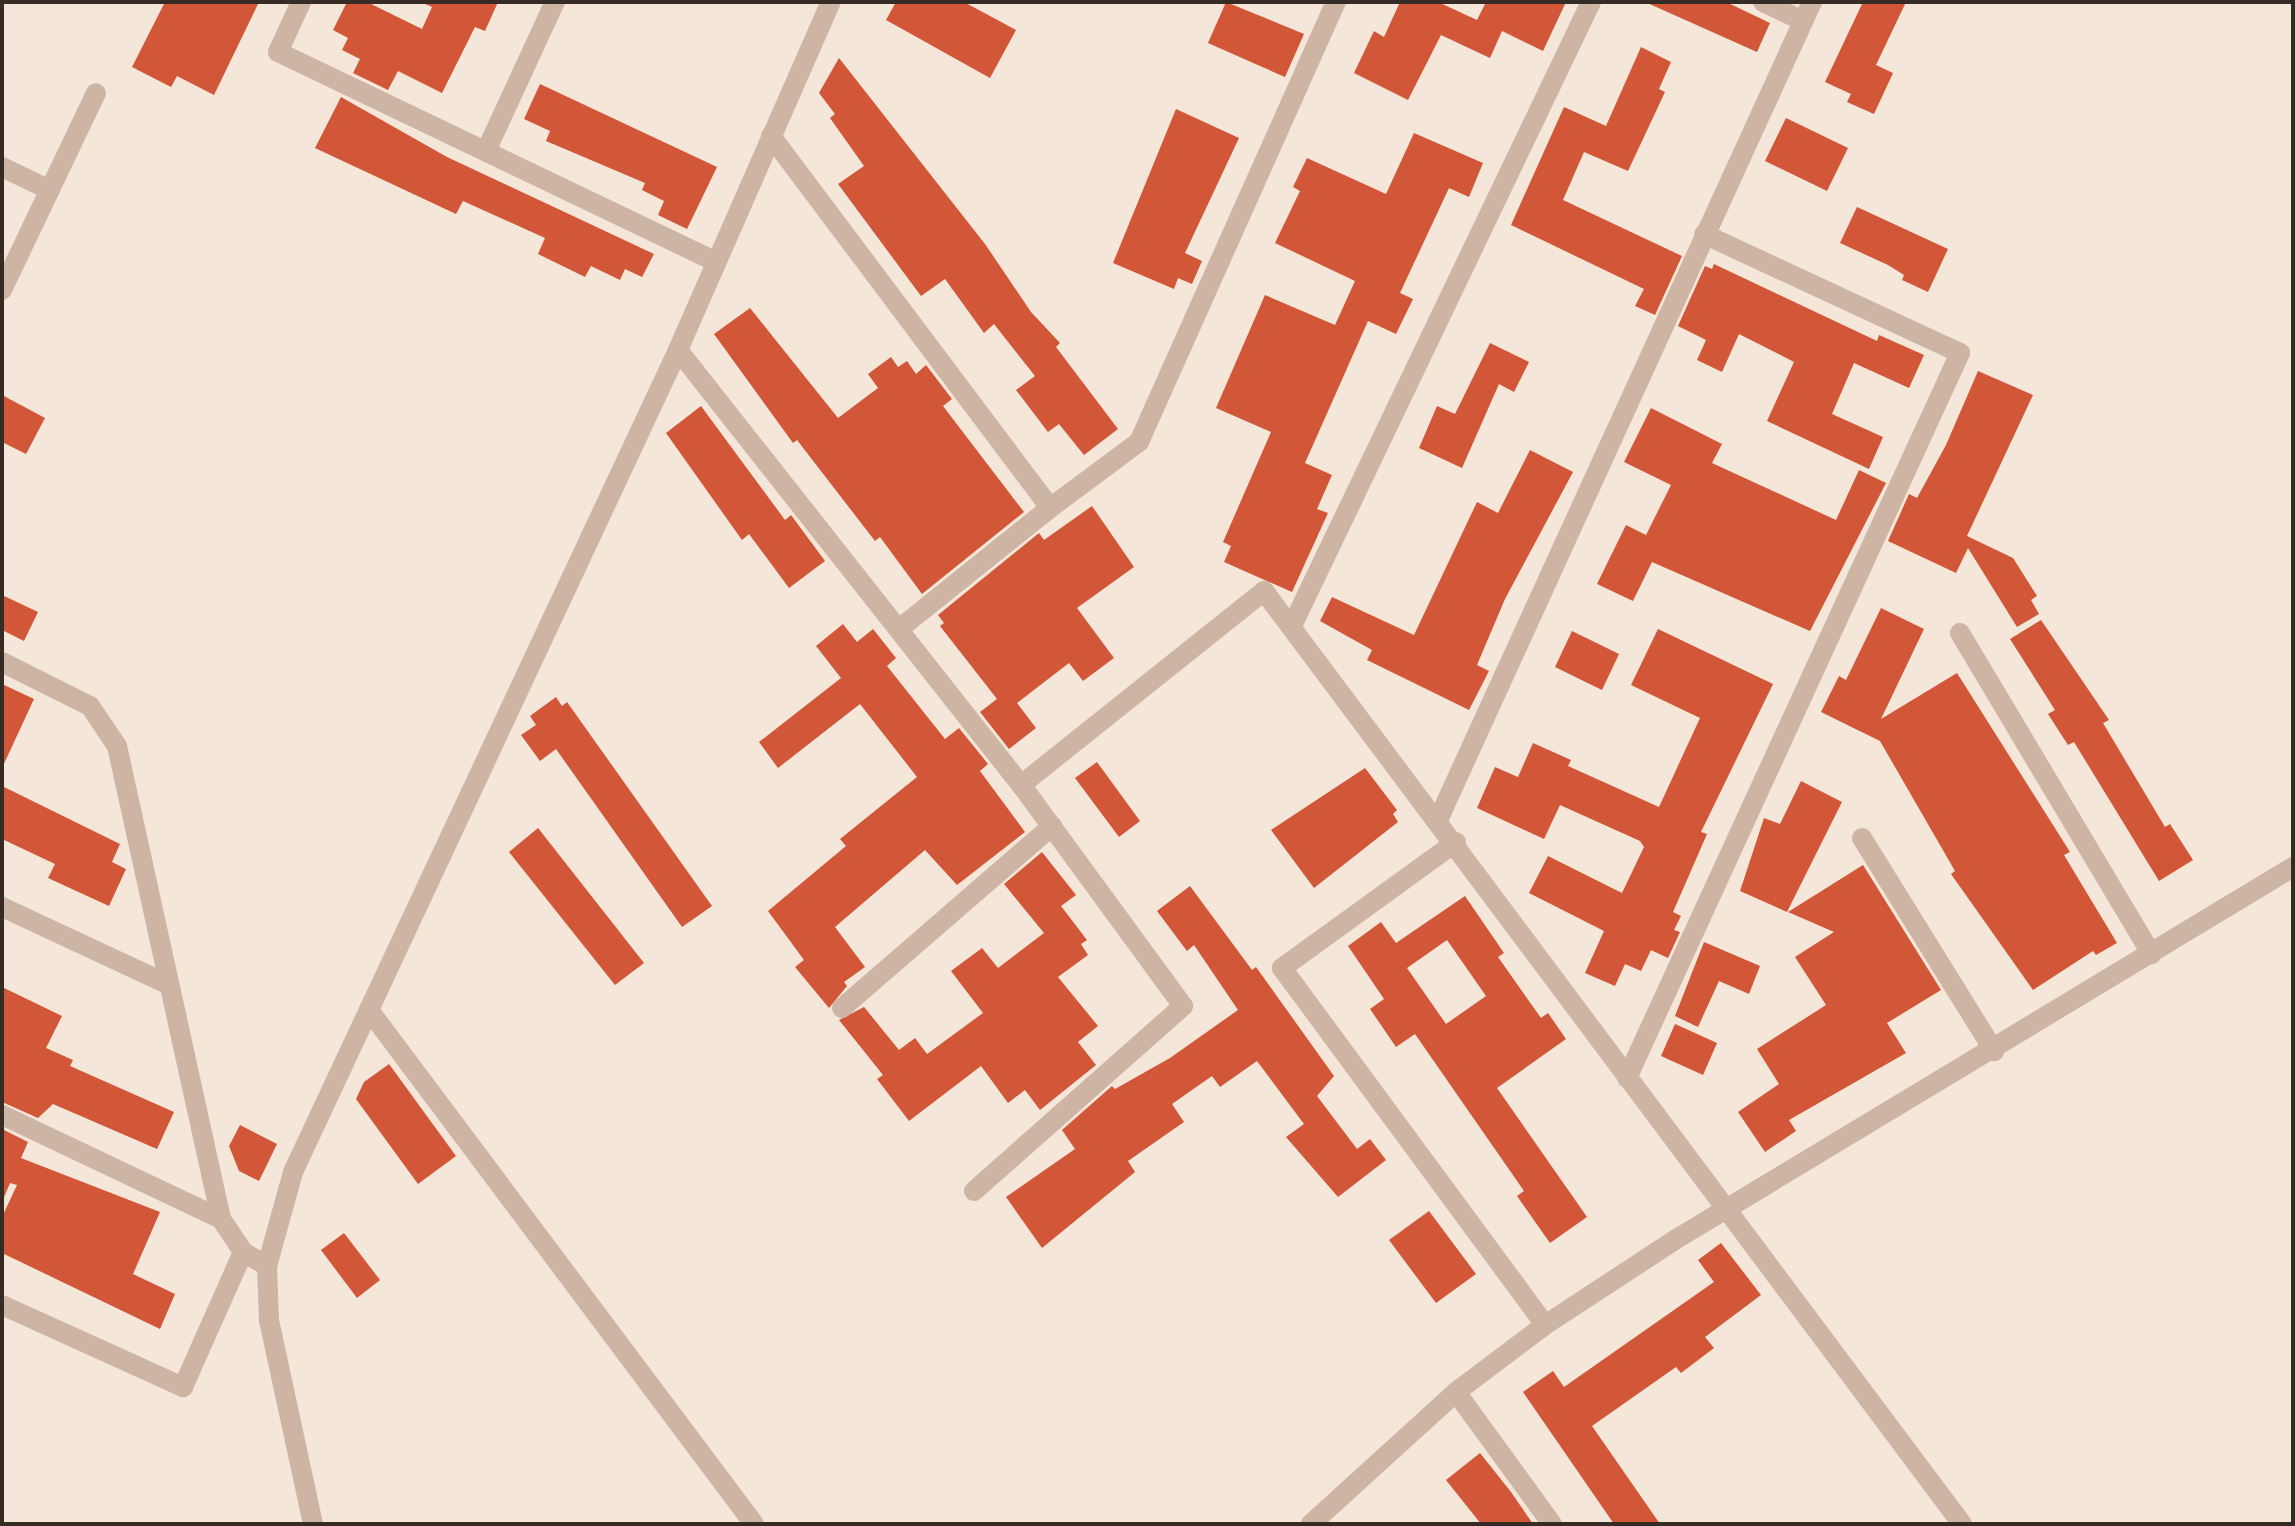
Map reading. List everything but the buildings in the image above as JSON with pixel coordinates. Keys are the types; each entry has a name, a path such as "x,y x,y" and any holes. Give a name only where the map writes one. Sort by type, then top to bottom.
{"street":[{"path":"301,2 278,52 714,261"},
{"path":"486,151 555,2"},
{"path":"313,1524 269,1321 267,1266 293,1172 678,350 714,261 831,2"},
{"path":"899,629 1050,508 1139,442 1336,2"},
{"path":"1292,626 1591,2"},
{"path":"1438,820 1807,11 1763,2"},
{"path":"2,290 96,93"},
{"path":"771,136 1050,508"},
{"path":"2,167 50,190"},
{"path":"1627,1078 1960,353 1704,234"},
{"path":"678,350 1021,785 1183,1006 974,1191"},
{"path":"1021,785 1264,591 1456,842 1627,1078 1728,1208 1962,1524"},
{"path":"1960,633 2151,954"},
{"path":"2,662 90,706 117,746 221,1219 243,1252 267,1266"},
{"path":"842,1008 1052,826"},
{"path":"1862,838 1994,1051"},
{"path":"1456,842 1282,968 1545,1325"},
{"path":"1311,1524 1456,1392 1545,1325 1728,1208 1994,1051 2293,867"},
{"path":"2,907 169,985"},
{"path":"369,1010 754,1524"},
{"path":"2,1115 221,1219"},
{"path":"2,1305 183,1387 243,1252"},
{"path":"1456,1392 1552,1524"}]}
